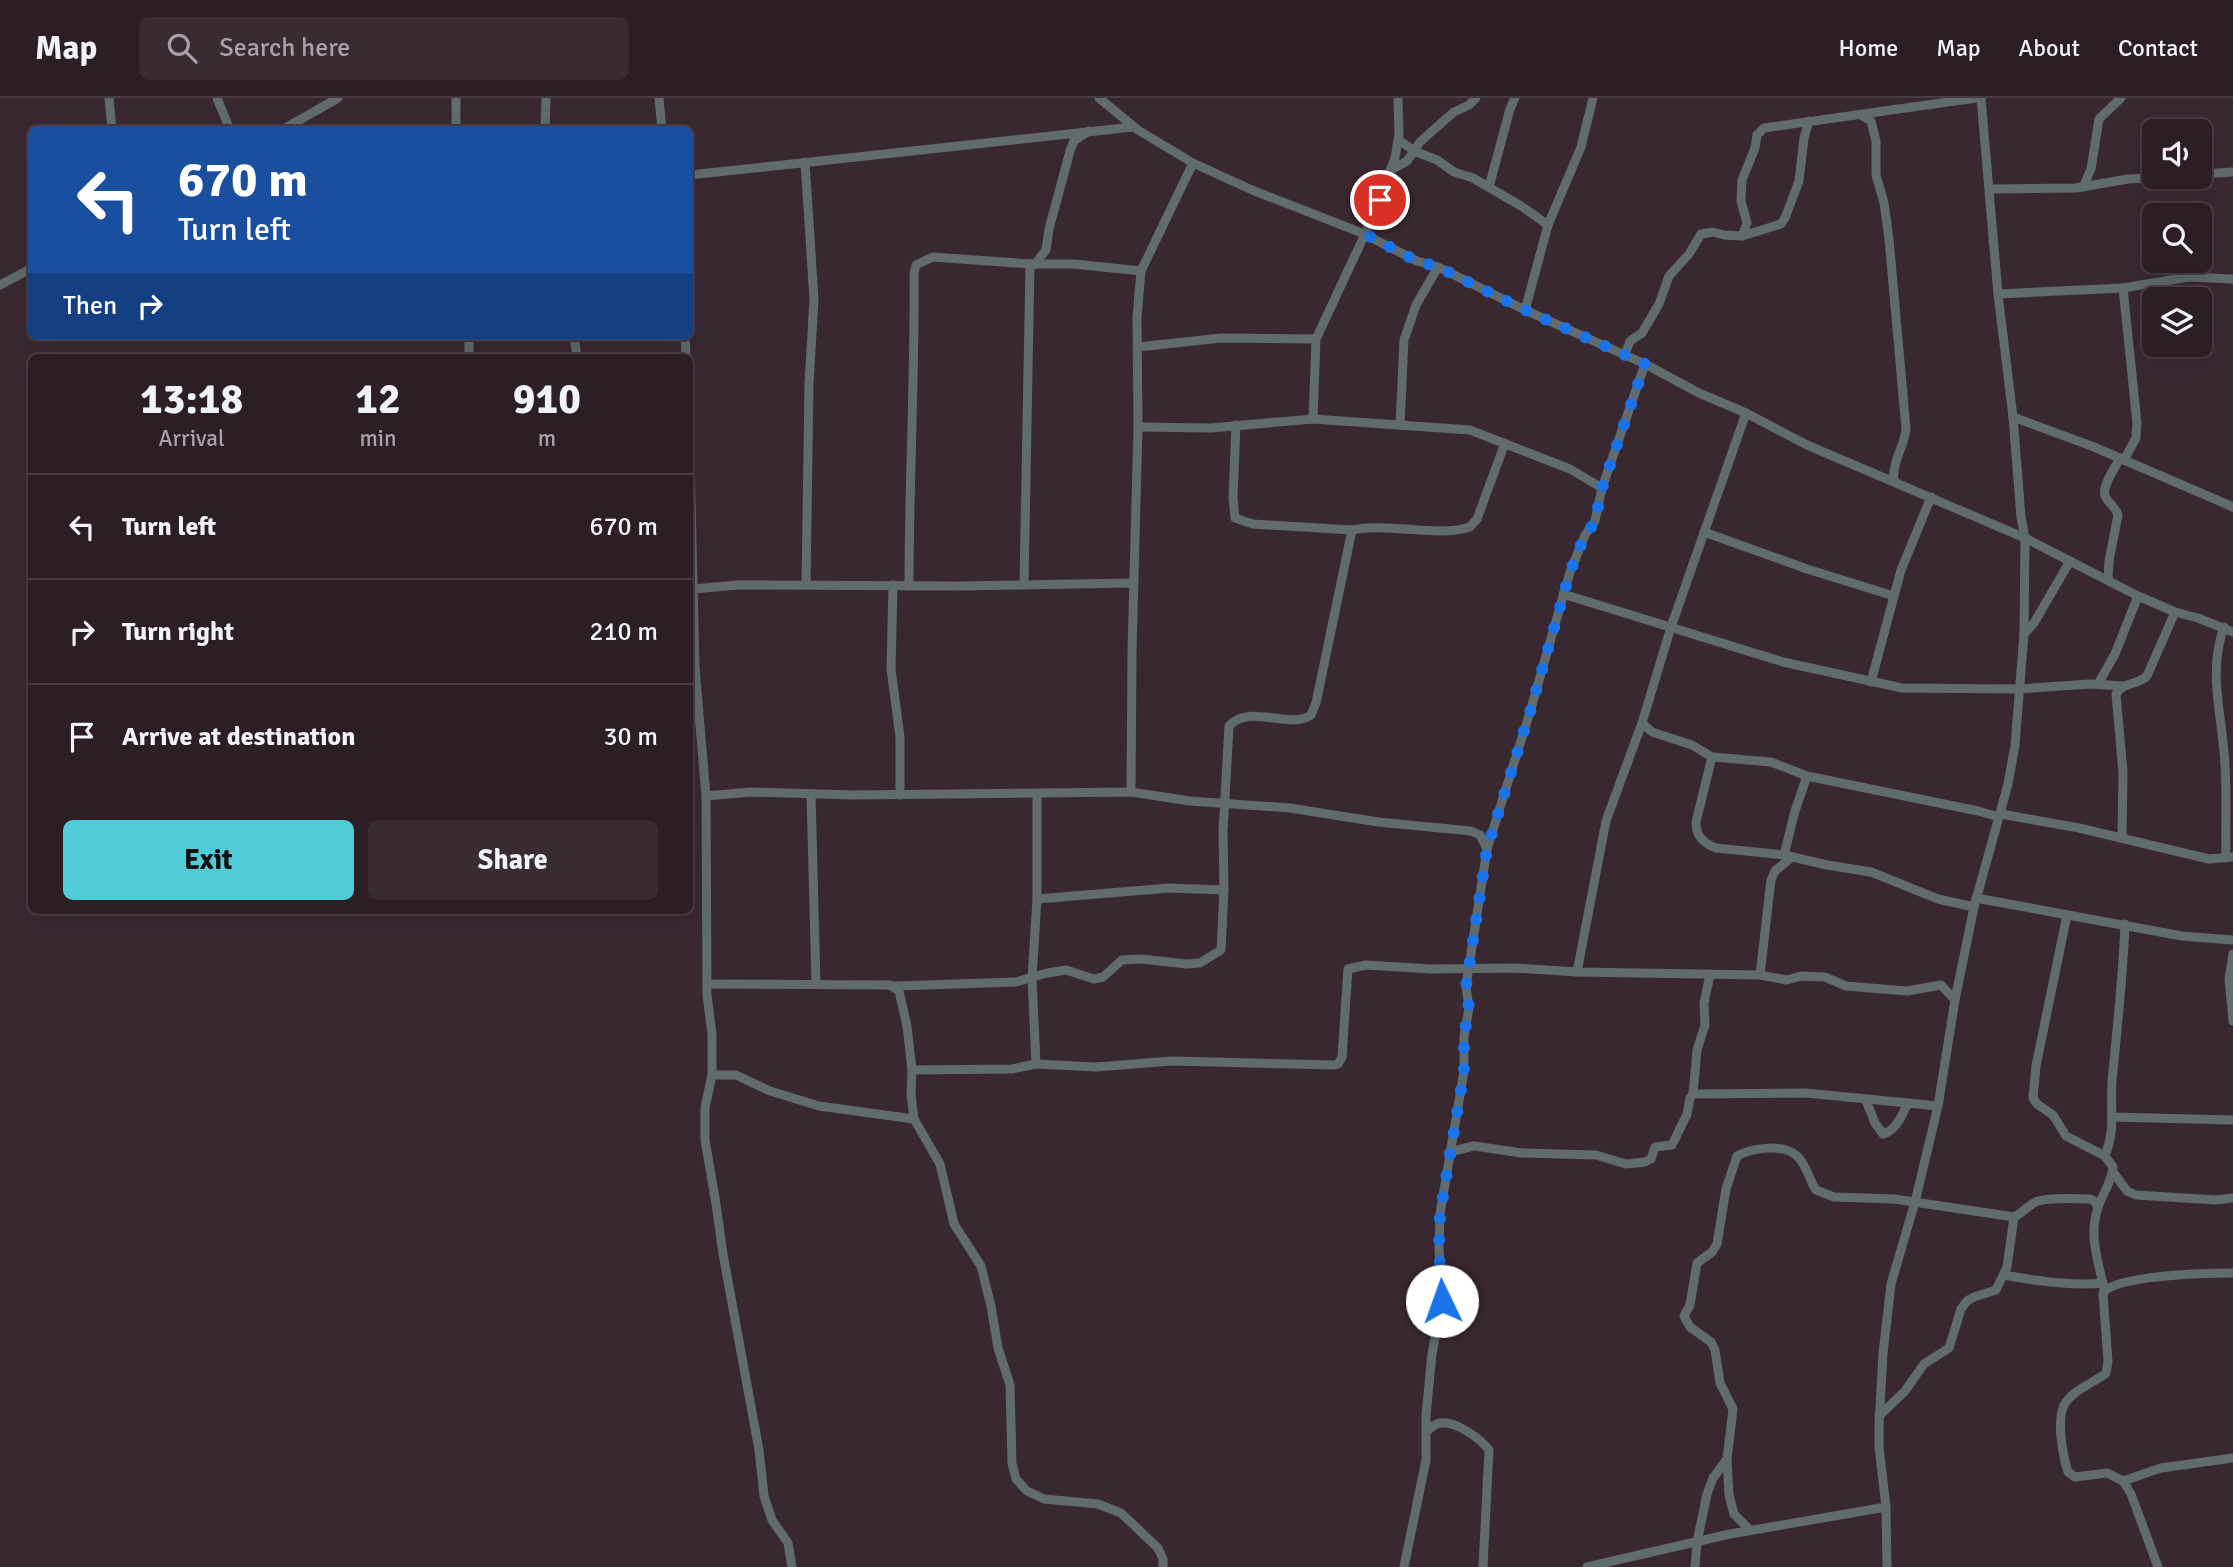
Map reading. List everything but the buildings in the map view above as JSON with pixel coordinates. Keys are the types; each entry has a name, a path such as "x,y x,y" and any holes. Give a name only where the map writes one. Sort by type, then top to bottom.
{"street":[{"path":"109,98 112,126"},
{"path":"217,98 228,126"},
{"path":"289,126 338,98"},
{"path":"456,98 456,126"},
{"path":"545,126 546,98"},
{"path":"660,98 662,126"},
{"path":"1313,419 1316,339 1365,234 1391,170 1398,139 1398,98"},
{"path":"1391,170 1407,161 1431,132 1454,112 1469,105 1476,98"},
{"path":"1489,187 1515,98"},
{"path":"1525,310 1548,225 1581,147 1593,98"},
{"path":"1742,236 1747,223 1741,201 1742,180 1758,133 1768,127 1979,98 2025,538 2024,634 2015,745 2000,816 1975,902 1955,1000 1938,1106 1915,1202 1891,1284 1879,1416 1879,1447 1886,1507 1887,1567"},
{"path":"2083,187 2091,169 2099,120 2121,98"},
{"path":"1104,100 1133,127 1193,163 1252,190 1365,234 1417,261 1438,267 1525,310 1625,354 1807,445 2025,538 2138,596 2175,612 2229,629 2217,646 2216,673 2230,858 2209,859 2176,853 2122,838 1807,776 1771,762 1712,757 1692,746 1652,732 1643,723"},
{"path":"1861,115 1871,121 1875,133 1877,175 1886,215 1897,317 1906,429 1904,442 1893,469 1894,480"},
{"path":"1625,354 1630,341 1642,333 1659,304 1669,276 1689,254 1698,237 1713,232 1742,236 1776,226 1785,218 1799,181 1804,138 1809,121"},
{"path":"693,175 1133,127"},
{"path":"1024,585 1028,469 1027,349 1033,264 1046,250 1049,229 1074,141 1091,130"},
{"path":"1398,139 1414,151 1489,187 1548,225"},
{"path":"805,162 814,299 809,395 806,585"},
{"path":"1131,792 1141,271 1193,163"},
{"path":"2212,173 2233,172"},
{"path":"1990,188 2083,187 2142,178"},
{"path":"909,586 916,265 933,257 1074,264 1141,271"},
{"path":"1400,425 1404,340 1416,305 1438,267"},
{"path":"0,285 28,270"},
{"path":"1998,294 2123,288 2189,277 2233,279"},
{"path":"2108,580 2118,515 2105,496 2105,490 2136,438 2137,423 2123,288"},
{"path":"1138,347 1221,338 1316,339"},
{"path":"1404,1567 1424,1473 1432,1354 1442,1301 1440,1214 1464,1072 1464,1036 1469,1008 1466,986 1471,969 1487,849 1563,594 1585,535 1595,522 1602,488 1645,364"},
{"path":"1577,972 1606,821 1643,723 1671,627 1746,413"},
{"path":"2013,416 2233,507"},
{"path":"1138,427 1211,428 1313,419 1470,430 1570,468 1602,488"},
{"path":"1236,425 1233,498 1235,518 1253,524 1352,530 1381,527 1450,530 1470,527 1477,519 1505,443"},
{"path":"1871,682 1894,596 1931,497"},
{"path":"707,984 895,986 1016,982 1066,970 1094,979 1103,977 1119,962 1126,960 1200,963 1221,950 1228,731 1231,723 1246,718 1302,719 1314,710 1352,530"},
{"path":"1704,532 1807,569 1894,596"},
{"path":"2024,634 2070,561"},
{"path":"792,1567 788,1543 772,1520 764,1496 759,1450 723,1254 703,1124 712,1075 712,1034 707,984 706,796 696,678 693,589 738,585 1134,583"},
{"path":"893,585 891,669 901,737 900,795"},
{"path":"1563,594 1783,662 1902,688 2018,689 2098,684 2124,686 2142,681 2147,676 2175,612"},
{"path":"2098,684 2115,654 2138,596"},
{"path":"2122,838 2123,772 2116,698 2124,686"},
{"path":"1712,757 1698,806 1696,830 1703,841 1716,848 1770,853 1826,866 1871,872 1938,899 2067,915 2182,936 2233,940"},
{"path":"1774,871 1788,856 1793,819 1807,776"},
{"path":"706,796 751,792 900,795 1131,792 1224,804 1290,808 1378,822 1471,831 1480,835 1487,849"},
{"path":"811,794 816,984"},
{"path":"1036,1064 1032,978 1037,899 1037,795"},
{"path":"1760,975 1768,895 1774,871 1770,853"},
{"path":"1037,899 1169,888 1224,890"},
{"path":"2067,915 2036,1066 2033,1098 2053,1115 2066,1136 2105,1156 2113,1167 2113,1172 2098,1207 2093,1240 2104,1286 2108,1368 2105,1375 2066,1402 2061,1414 2064,1455 2072,1477 2107,1473 2123,1481 2131,1494 2158,1567"},
{"path":"2105,1156 2113,1130 2112,1082 2119,1026 2125,924"},
{"path":"2233,954 2229,979 2233,1021"},
{"path":"912,1070 1012,1069 1036,1064 1096,1067 1172,1061 1334,1065 1338,1064 1342,1057 1347,972 1349,968 1366,965 1760,975 1787,979 1801,976 1825,977 1846,986 1907,991 1941,985 1955,1000"},
{"path":"1449,1152 1474,1146 1522,1153 1596,1155 1620,1163 1644,1162 1651,1159 1655,1147 1672,1145 1693,1094 1697,1050 1705,1025 1704,1003 1710,975"},
{"path":"895,986 901,996 912,1070 914,1119 940,1164 954,1224 981,1266 985,1280 998,1348 1010,1385 1012,1463 1016,1479 1027,1491 1044,1499 1098,1504 1121,1513 1157,1548 1163,1567"},
{"path":"712,1075 736,1074 770,1091 819,1106 914,1119"},
{"path":"1693,1094 1796,1093 1938,1106"},
{"path":"1866,1100 1875,1123 1883,1134 1896,1126 1908,1103"},
{"path":"2112,1118 2233,1120"},
{"path":"1751,1530 1734,1514 1729,1495 1727,1459 1733,1409 1720,1383 1715,1350 1712,1342 1694,1330 1684,1316 1690,1305 1698,1261 1712,1252 1717,1244 1726,1189 1737,1156 1746,1151 1780,1149 1796,1154 1813,1185 1822,1194 1844,1198 1894,1199 2014,1217 2030,1205 2043,1200 2090,1199 2094,1200 2098,1207"},
{"path":"2113,1172 2127,1191 2136,1195 2216,1200 2233,1198"},
{"path":"1879,1416 1905,1391 1924,1364 1949,1348 1961,1309 1967,1301 1995,1291 2010,1256 2014,1217"},
{"path":"2004,1275 2045,1282 2104,1286 2122,1282 2233,1273"},
{"path":"1426,1432 1437,1424 1450,1424 1464,1430 1489,1450 1483,1567"},
{"path":"2123,1481 2161,1468 2233,1458"},
{"path":"1695,1567 1697,1542 1709,1485 1727,1459"},
{"path":"1587,1567 1751,1530 1886,1507"}],"route":[{"path":"1380,200 1365,234 1417,261 1438,267 1645,364 1602,488 1595,522 1585,535 1570,572 1487,849 1471,969 1466,986 1469,1008 1463,1048 1464,1072 1440,1214 1442,1301"}]}
